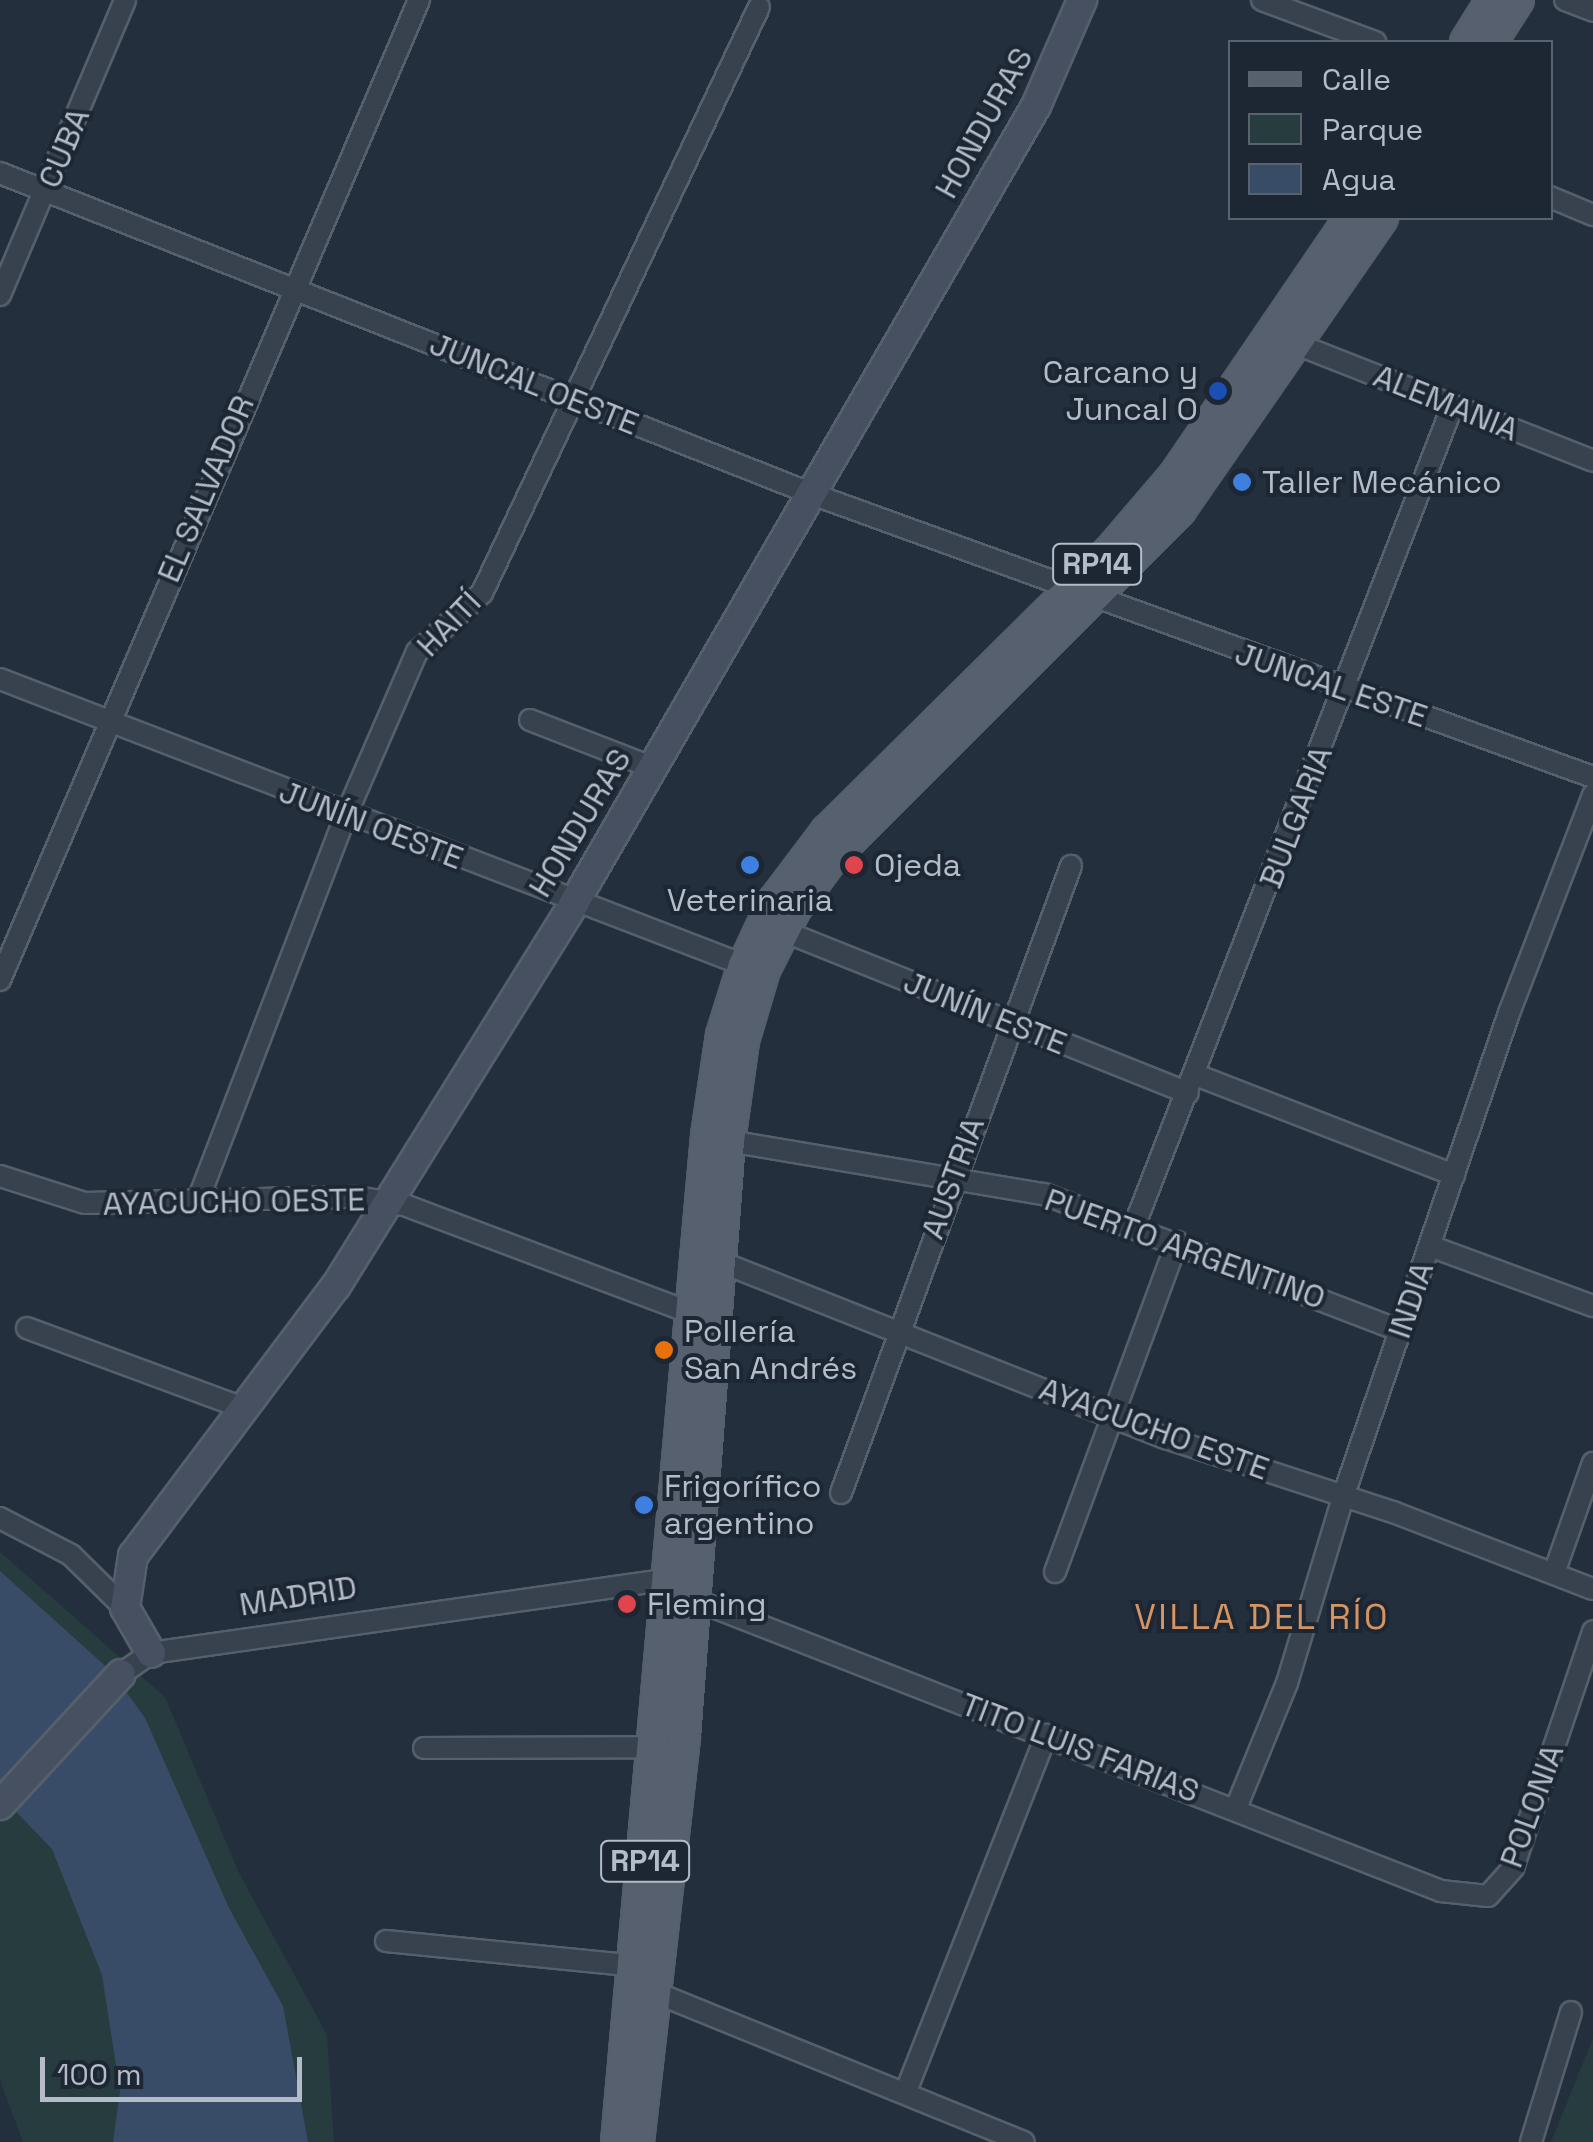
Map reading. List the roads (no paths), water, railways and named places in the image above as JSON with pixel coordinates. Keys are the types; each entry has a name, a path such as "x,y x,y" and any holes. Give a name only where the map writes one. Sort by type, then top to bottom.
{"main road":[{"name":"HONDURAS","path":"125,1608 133,1556 336,1286 574,903 1036,106 1082,0"},
{"path":"1467,40 1492,0"},
{"path":"1492,40 1518,0"},
{"name":"RP14","path":"617,2142 713,1086 744,965 774,901 820,839 1082,596 1176,476 1349,220"},
{"name":"RP14","path":"638,2142 684,1737 729,1140 750,1014 783,930 848,842 985,712 1002,678 1071,606 1180,510 1381,220"},
{"path":"676,1497 684,1527 682,1579 695,1600"},
{"path":"670,1579 682,1602 676,1692 684,1737"},
{"path":"125,1608 152,1653"},
{"name":"MADRID","path":"0,1806 121,1674"}],"street":[{"name":"CUBA","path":"0,295 126,0"},
{"name":"EL SALVADOR","path":"0,980 292,287 419,0"},
{"path":"1262,0 1370,40"},
{"path":"1565,0 1593,11"},
{"name":"HAITÍ","path":"198,1200 346,815 417,652 482,593 760,7"},
{"name":"JUNCAL OESTE","path":"0,173 812,494 1082,596"},
{"path":"1553,199 1593,215"},
{"name":"ALEMANIA","path":"1298,344 1593,461"},
{"name":"BULGARIA","path":"1135,1224 1452,407"},
{"name":"JUNCAL ESTE","path":"1082,596 1593,777"},
{"name":"JUNÍN OESTE","path":"0,679 574,903 744,965"},
{"path":"530,720 654,768"},
{"name":"INDIA","path":"1236,1808 1288,1683 1343,1496 1454,1175 1593,794"},
{"name":"AUSTRIA","path":"841,1493 952,1180 1072,866"},
{"name":"JUNÍN ESTE","path":"783,930 1010,1024 1454,1175"},
{"name":"PUERTO ARGENTINO","path":"729,1140 1044,1194 1135,1224 1400,1331"},
{"name":"AYACUCHO OESTE","path":"0,1176 86,1204 198,1200 387,1202 692,1313"},
{"path":"1055,1572 1177,1242"},
{"path":"1430,1246 1593,1306"},
{"name":"AYACUCHO ESTE","path":"718,1261 1113,1416 1343,1496 1593,1590"},
{"path":"27,1328 246,1409"},
{"path":"1554,1573 1593,1463"},
{"path":"0,1518 71,1556 125,1608"},
{"name":"TITO LUIS FARIAS","path":"670,1579 695,1600 1464,1896"},
{"name":"MADRID","path":"121,1674 152,1653 670,1579"},
{"name":"POLONIA","path":"1464,1896 1488,1896 1512,1868 1593,1630"},
{"path":"906,2091 1046,1735"},
{"path":"424,1748 655,1747"},
{"path":"386,1942 635,1966"},
{"path":"654,1992 1019,2140"},
{"path":"1531,2142 1571,2012"}],"water":[{"path":"0,1571 112,1672 145,1718 229,1908 283,2006 308,2142 113,2142 120,2091 102,1975 52,1849 0,1795"}],"place":[{"name":"Carcano y Juncal O","path":"1218,391"},
{"name":"Taller Mecánico","path":"1242,482"},
{"name":"Veterinaria","path":"750,865"},
{"name":"Ojeda","path":"854,865"},
{"name":"Pollería San Andrés","path":"664,1350"},
{"name":"Frigorífico argentino","path":"644,1505"},
{"name":"Fleming","path":"627,1604"}],"district":[{"name":"VILLA DEL RÍO","path":"1262,1617"}]}
